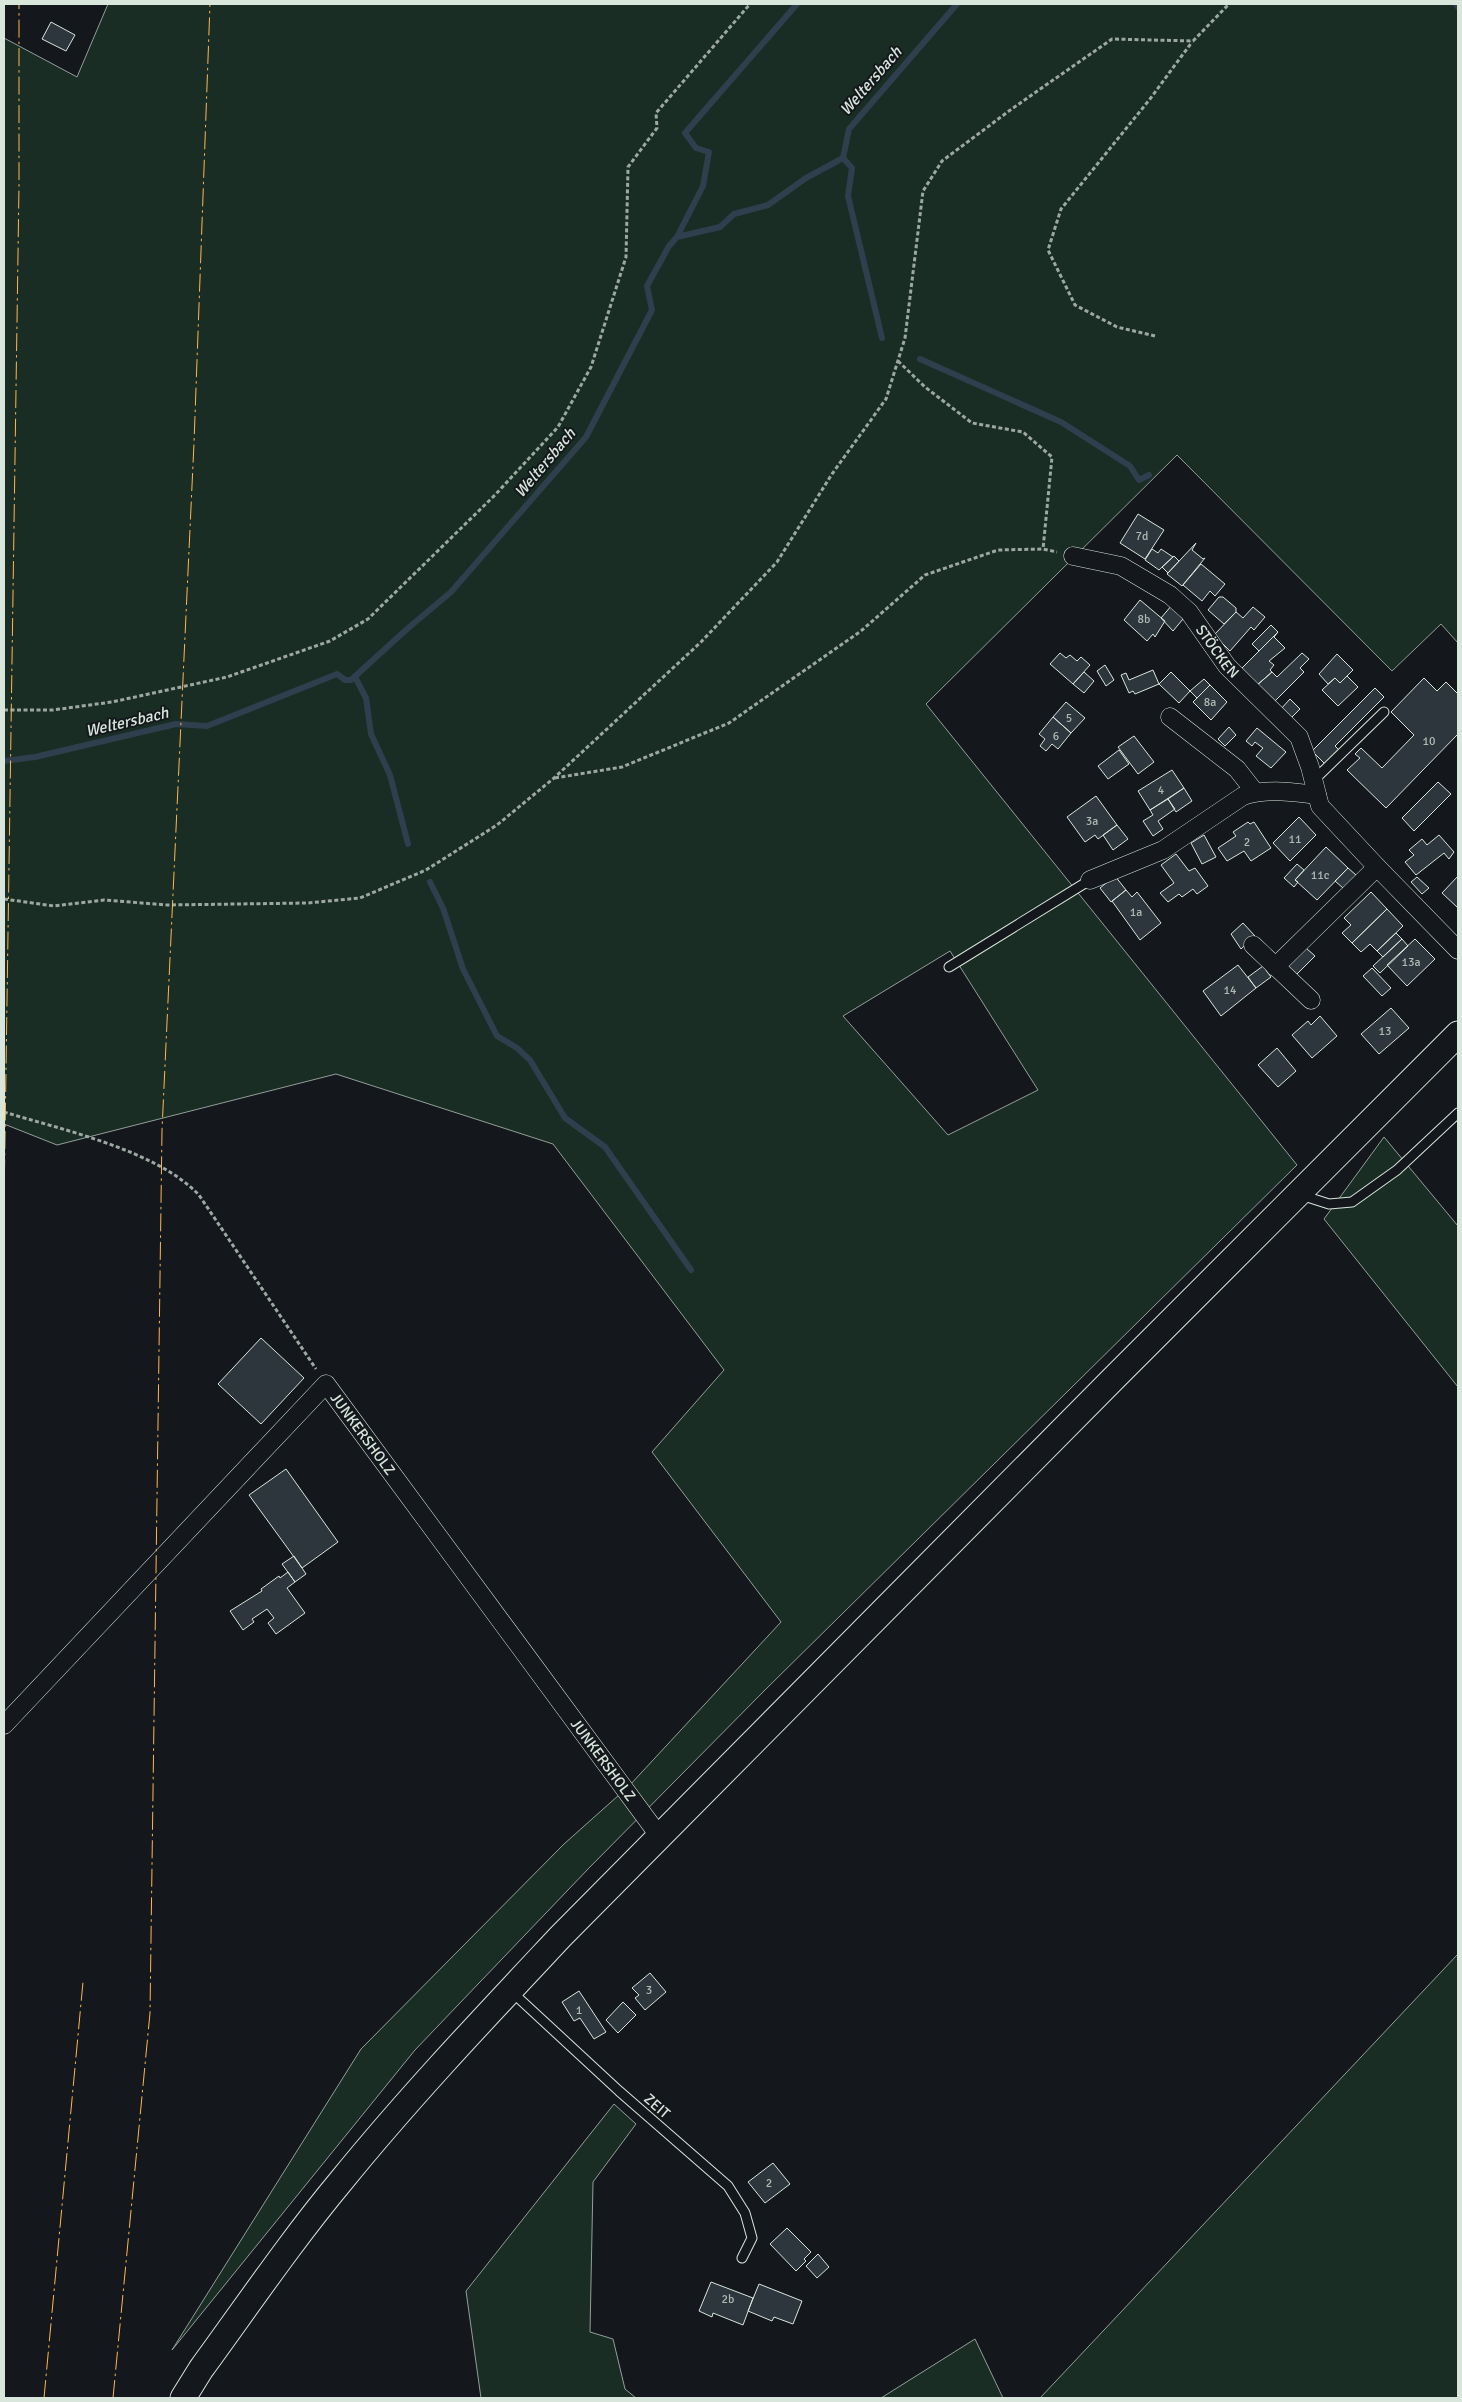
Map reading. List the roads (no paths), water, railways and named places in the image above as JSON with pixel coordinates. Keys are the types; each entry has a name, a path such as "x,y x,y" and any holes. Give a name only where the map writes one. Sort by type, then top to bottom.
{"main road":[{"path":"183,2398 201,2369 340,2181 442,2064 510,1990 1298,1194 1457,1038"}],"street":[{"name":"STÖCKEN","path":"1073,556 1121,566 1170,595 1189,612 1228,666 1299,737 1320,806 1376,867 1458,950"},
{"path":"1170,717 1237,769 1254,792"},
{"path":"1090,880 1163,850 1243,796 1254,792 1315,788"},
{"path":"1275,967 1376,867"},
{"path":"1253,945 1311,1000"},
{"name":"JUNKERSHOLZ","path":"4,1725 326,1384 660,1837"}],"lane":[{"path":"1315,788 1384,712"},
{"path":"949,967 1090,880"},
{"path":"1298,1194 1329,1204 1352,1202 1396,1170 1458,1113"},
{"name":"ZEIT","path":"510,1990 619,2091 728,2186 745,2213 752,2238 742,2258"}],"waterway":[{"path":"677,237 703,186 709,152 696,148 685,133 797,4"},
{"name":"Weltersbach","path":"4,761 35,757 176,724 207,726 337,674 345,680 351,680 451,592 586,437 652,310 647,286 669,246 677,237 720,227 734,214 768,205 806,178 843,158 849,129 957,4"},
{"path":"843,158 852,168 848,196 882,338"},
{"path":"920,359 1061,422 1130,466 1139,480 1149,475"},
{"path":"355,677 366,698 371,734 390,775 408,844"},
{"path":"430,882 443,908 463,969 497,1036 517,1048 530,1060 565,1118 605,1147 691,1270"}]}
